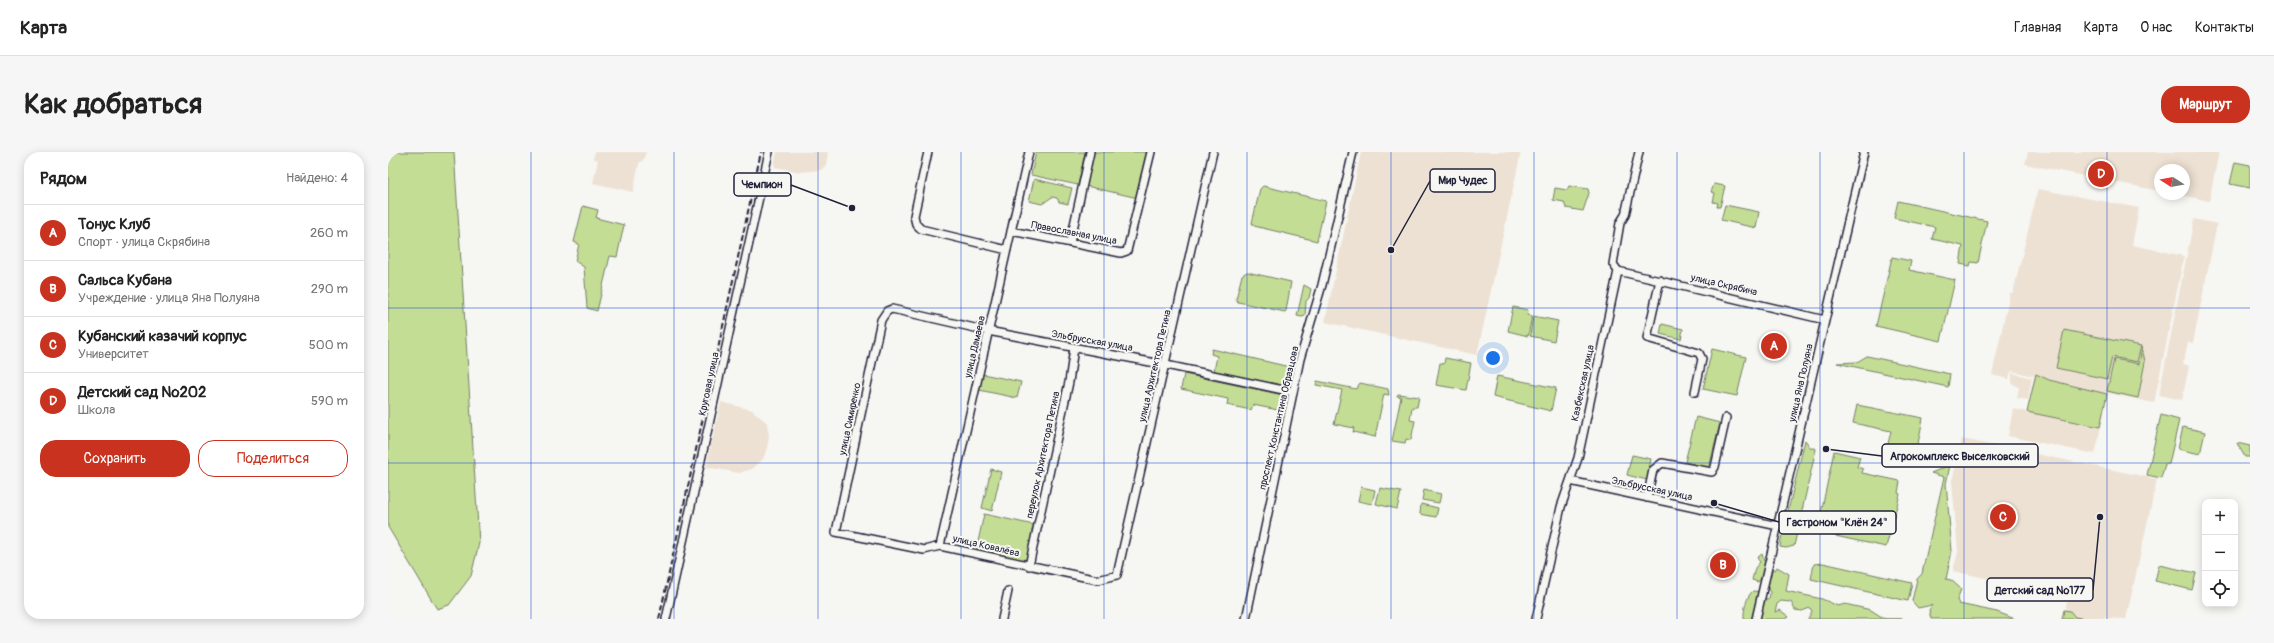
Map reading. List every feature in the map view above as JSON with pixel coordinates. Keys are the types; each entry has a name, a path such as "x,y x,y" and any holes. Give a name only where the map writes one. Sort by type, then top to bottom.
{"street":[{"name":"Круговая улица","path":"666,619 769,152"},
{"path":"928,152 914,216 916,224 921,229 1007,250"},
{"name":"улица Дамаева","path":"940,546 1029,152"},
{"path":"1070,243 1090,152"},
{"name":"Православная улица","path":"1011,231 1121,253 1127,251 1151,152"},
{"name":"улица Архитектора Петина","path":"1109,577 1117,575 1166,365 1213,152"},
{"name":"проспект Константина Образцова","path":"1246,619 1300,359 1322,285 1353,152"},
{"name":"Казбекская улица","path":"1536,619 1561,507 1578,458 1618,270 1613,264 1620,223 1625,215 1639,152"},
{"name":"улица Яна Полуяна","path":"1756,619 1864,152"},
{"name":"улица Скрябина","path":"1618,270 1825,320"},
{"path":"1660,280 1647,338 1699,353 1702,359 1695,392"},
{"name":"Эльбрусская улица","path":"887,311 898,309 988,331 1166,365 1293,392"},
{"name":"улица Симиренко","path":"836,532 881,320 887,311"},
{"name":"переулок Архитектора Петина","path":"1029,566 1069,382 1074,348"},
{"path":"1647,498 1653,470 1662,463 1712,472 1715,467 1726,418"},
{"name":"Эльбрусская улица","path":"1570,481 1778,526"},
{"name":"улица Ковалёва","path":"836,532 924,550 940,546 1098,580 1109,577"},
{"path":"1002,619 1008,591"}],"shaded area":[{"path":"595,152 646,152 643,160 639,163 633,192 593,183 598,160 593,159"},
{"path":"777,152 828,152 826,165 821,170 800,172 775,167 774,165"},
{"path":"1361,152 1521,152 1477,355 1325,322"},
{"path":"2028,152 2219,152 2209,201 2190,197 2190,164 2154,164 2154,190 2025,164"},
{"path":"2038,189 2139,208 2132,245 2184,256 2154,403 2108,393 2095,454 2008,436 2013,409 2027,412 2034,376 2011,371 2009,379 1992,375 2010,293 2013,293"},
{"path":"2194,219 2217,224 2193,343 2188,342 2183,364 2189,366 2182,400 2159,395"},
{"path":"2012,373 2032,378 2028,400 2017,398 2019,388 2012,383"},
{"path":"721,402 752,410 767,423 769,436 767,448 763,459 752,469 739,473 706,467"},
{"path":"1962,439 2157,479 2126,619 2064,617 2068,596 1953,571 1958,552 1952,481"}],"green space":[{"path":"388,152 454,152 479,543 471,576 449,605 437,609 388,527"},
{"path":"1036,152 1085,152 1078,185 1031,175"},
{"path":"1094,152 1148,152 1138,198 1086,186"},
{"path":"2235,162 2250,165 2250,188 2230,184"},
{"path":"1034,179 1072,188 1068,204 1059,202 1057,198 1052,197 1042,204 1029,201"},
{"path":"1714,184 1725,186 1720,207 1717,207 1718,203 1713,202 1715,193 1711,192"},
{"path":"1263,186 1326,201 1317,241 1254,226 1252,223 1260,189"},
{"path":"1569,186 1588,189 1589,193 1583,211 1566,208 1564,202 1553,200 1555,188 1567,190"},
{"path":"1898,201 1987,221 1978,263 1971,262 1970,266 1960,264 1963,246 1932,239 1935,227 1894,218"},
{"path":"1725,205 1759,212 1756,228 1721,220"},
{"path":"583,206 598,210 596,218 624,225 617,257 610,256 597,311 587,308 584,267 575,261 579,244 574,242"},
{"path":"1892,257 1911,261 1909,270 1955,280 1941,341 1876,326"},
{"path":"1247,272 1291,282 1285,312 1238,302 1236,299 1242,275"},
{"path":"1304,285 1311,289 1309,298 1306,301 1305,316 1302,317 1297,316"},
{"path":"1513,307 1528,310 1527,315 1532,316 1528,336 1508,331"},
{"path":"1533,316 1558,321 1554,341 1530,336"},
{"path":"1662,324 1683,329 1681,339 1660,334"},
{"path":"2064,330 2141,346 2137,362 2112,357 2107,379 2056,368"},
{"path":"2142,347 2145,362 2138,398 2107,391 2114,359 2139,364"},
{"path":"1212,349 1290,367 1292,369 1289,383 1285,386 1214,371 1217,356 1211,354"},
{"path":"1712,349 1746,357 1737,396 1703,389"},
{"path":"1867,356 1950,374 1948,387 1837,363 1857,362"},
{"path":"1445,358 1471,363 1466,390 1436,385 1440,363 1444,364"},
{"path":"983,374 1021,382 1017,398 979,390"},
{"path":"1184,374 1283,395 1286,397 1283,411 1253,405 1251,410 1227,405 1228,399 1181,389"},
{"path":"2036,374 2049,380 2107,394 2100,427 2027,412"},
{"path":"1497,376 1556,388 1551,411 1493,397"},
{"path":"1317,381 1356,389 1360,383 1388,389 1389,395 1384,394 1375,437 1353,432 1354,428 1334,424 1342,390 1316,385"},
{"path":"1398,394 1419,397 1417,407 1412,407 1410,420 1415,421 1411,440 1406,439 1405,443 1392,441 1401,397 1397,396"},
{"path":"1857,405 1923,418 1916,454 1887,448 1891,431 1853,423"},
{"path":"2161,415 2179,420 2169,464 2165,464 2161,478 2147,475"},
{"path":"1696,417 1720,423 1709,468 1685,462"},
{"path":"2183,427 2205,432 2200,454 2178,449"},
{"path":"1805,440 1810,447 1816,449 1794,546 1786,548 1780,547 1781,540"},
{"path":"2237,443 2250,446 2250,457 2245,457"},
{"path":"1834,451 1860,457 1857,467 1863,469 1862,473 1900,481 1898,493 1900,494 1886,547 1817,532"},
{"path":"1632,455 1651,459 1647,480 1627,475"},
{"path":"1950,465 1946,484 1952,551 1946,579 1951,580 1961,589 1957,600 1959,604 1997,612 2015,619 1931,619 1929,610 1932,605 1918,608 1912,601 1917,579 1922,574 1944,477 1931,473"},
{"path":"991,469 1001,472 992,511 982,508"},
{"path":"1361,487 1375,490 1372,504 1358,501"},
{"path":"1380,488 1401,492 1397,509 1376,504"},
{"path":"1424,490 1441,494 1439,503 1422,500"},
{"path":"1421,504 1438,508 1436,517 1420,514"},
{"path":"984,514 1034,525 1026,562 976,551"},
{"path":"1762,554 1764,561 1769,564 1769,567 1775,570 1777,567 1789,574 1786,591 1822,599 1838,606 1845,604 1871,610 1885,619 1808,619 1812,611 1810,608 1802,611 1795,610 1791,602 1781,601 1777,604 1775,612 1780,610 1789,617 1786,619 1744,619 1746,604 1753,591 1762,592 1762,598 1769,599 1770,592 1761,578 1758,582 1752,580 1755,568 1760,562 1757,558"},
{"path":"1823,563 1912,583 1908,601 1811,579 1814,564"},
{"path":"2159,565 2196,573 2192,590 2155,581"},
{"path":"2064,610 2070,611 2075,617 2087,619 2062,619"}],"railway":[{"path":"659,619 761,152"}],"place":[{"name":"Детский сад №202","path":"2101,174"},
{"name":"Чемпион","path":"852,208"},
{"name":"Мир Чудес","path":"1391,250"},
{"name":"Тонус Клуб","path":"1774,346"},
{"name":"Агрокомплекс Выселковский","path":"1826,449"},
{"name":"Гастроном \"Клён 24\"","path":"1714,503"},
{"name":"Кубанский казачий корпус","path":"2003,517"},
{"name":"Детский сад №177","path":"2100,517"},
{"name":"Сальса Кубана","path":"1723,565"}]}
